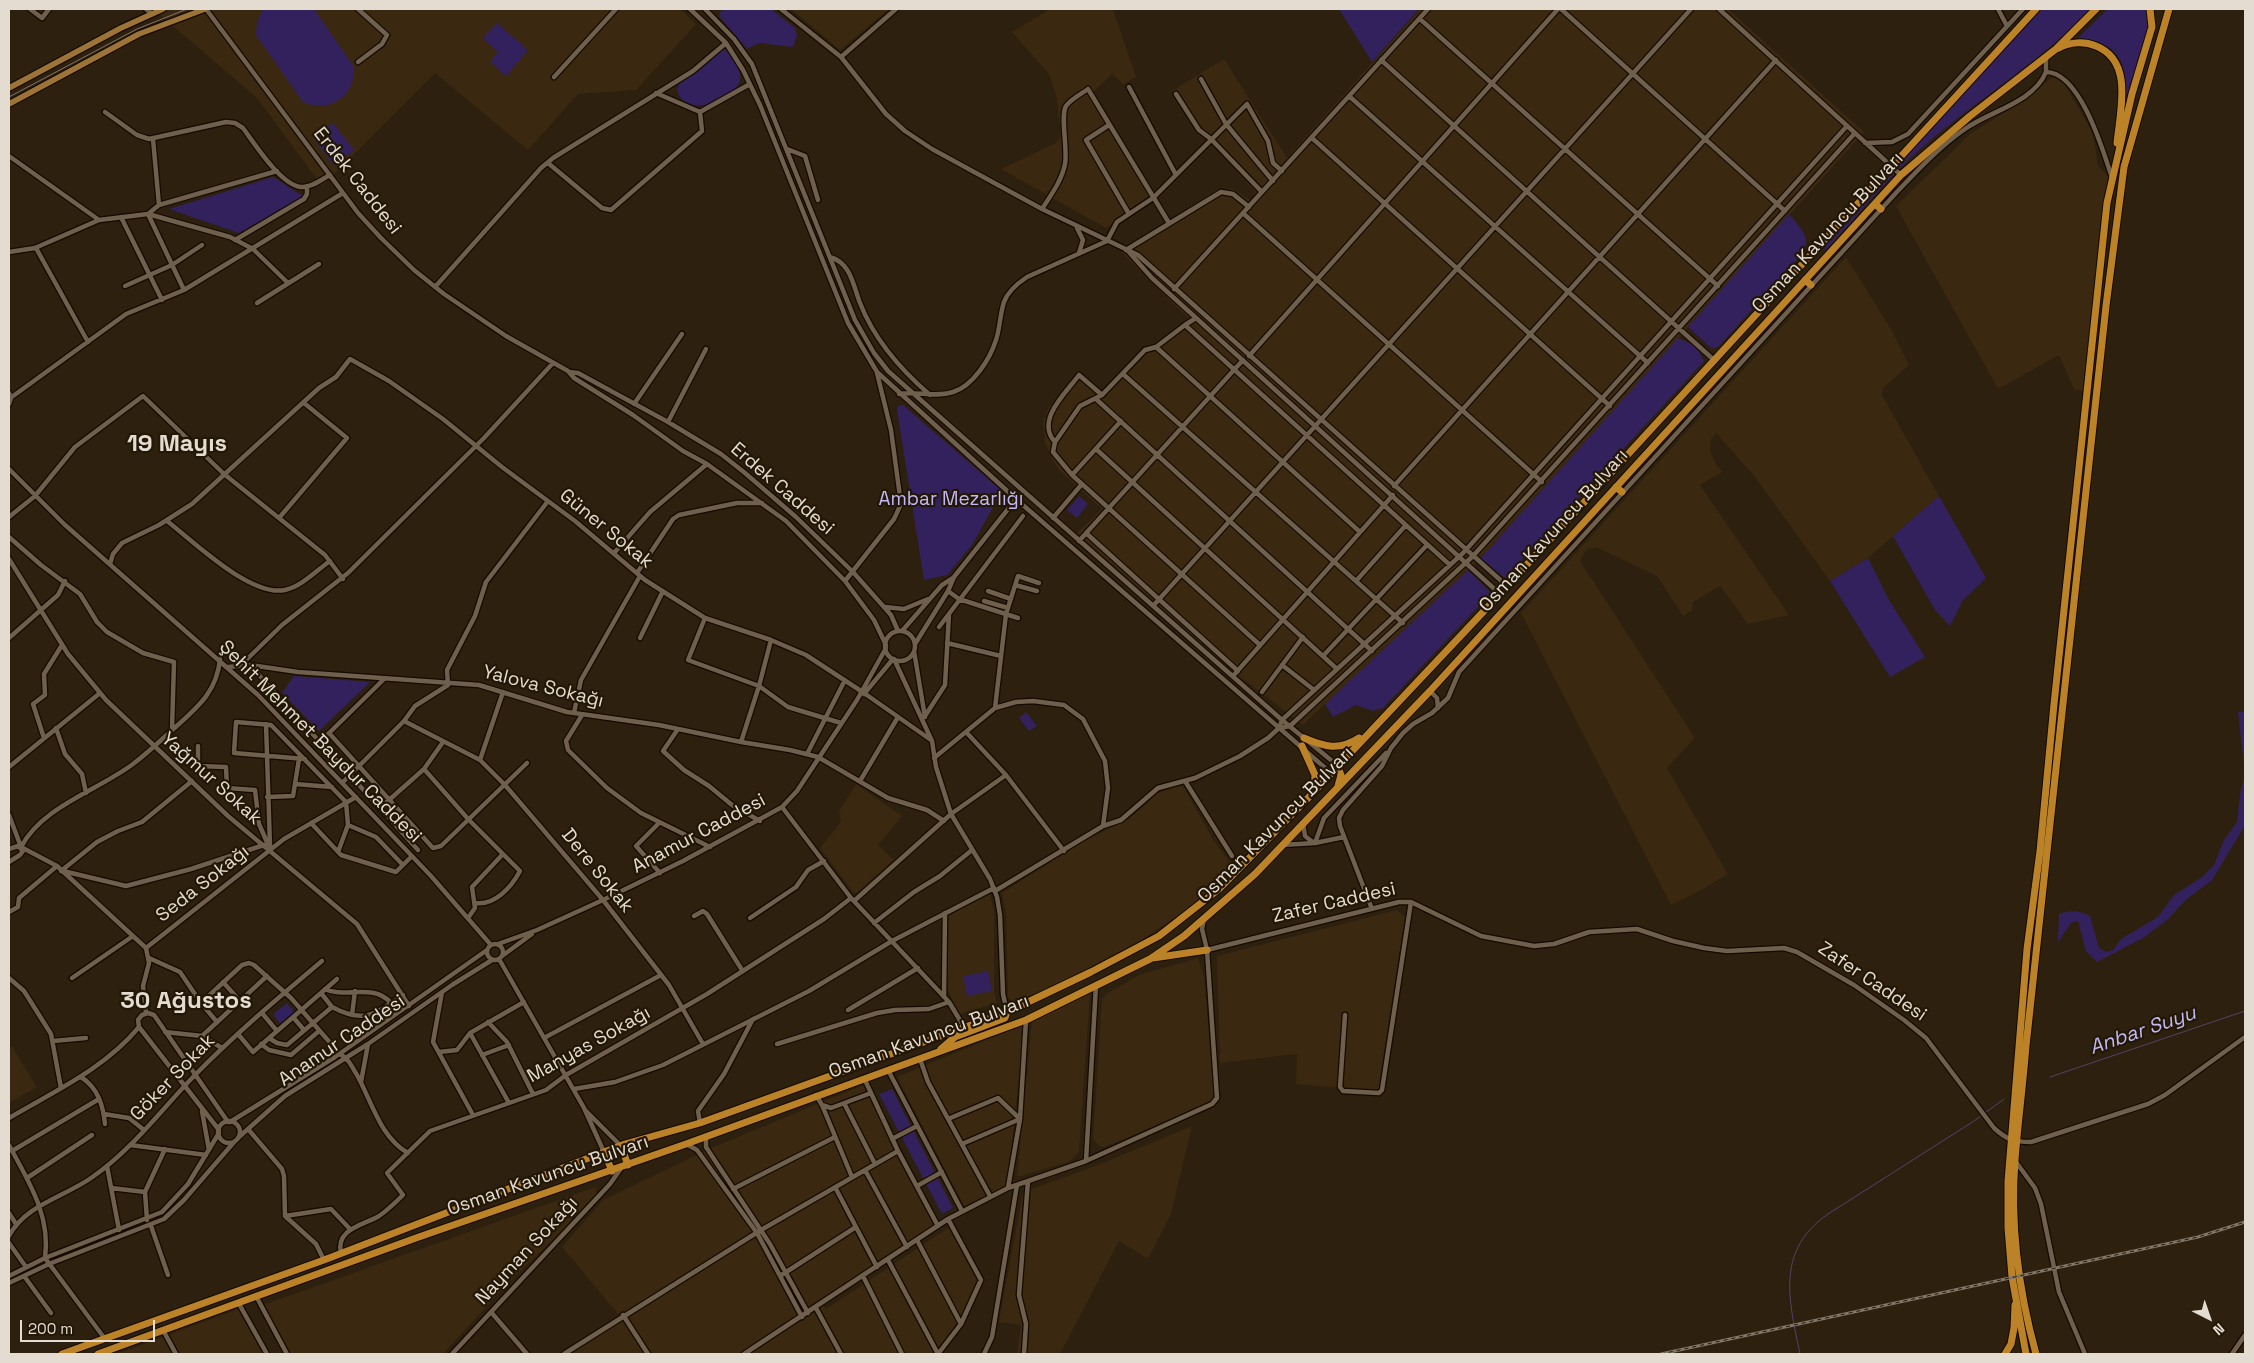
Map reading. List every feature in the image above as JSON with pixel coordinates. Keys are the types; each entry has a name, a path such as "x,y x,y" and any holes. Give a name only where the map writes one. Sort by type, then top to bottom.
{"highway":[{"name":"Osman Kavuncu Bulvarı","path":"62,1354 324,1260 604,1152 700,1123 1007,1012 1091,972 1159,936 1218,889 1314,791 1500,594 2036,9"},
{"name":"Osman Kavuncu Bulvarı","path":"98,1354 238,1302 612,1171 1026,1020 1150,959 1204,919 1248,880 1338,787 1344,777 1354,770 1430,691 1619,490 1878,206 1901,175 1970,116 2056,49 2096,9"},
{"path":"2036,1354 2018,1254 2014,1213 2014,1099 2016,1075 2031,910 2040,851 2107,203 2115,165 2152,27 2150,9"},
{"path":"2026,1354 2016,1303 2008,1228 2008,1180 2022,1097 2106,306 2124,167 2169,9"},
{"path":"2056,49 2072,43 2093,45 2110,54 2118,65 2122,82 2115,165"},
{"path":"1304,738 1325,746 1337,748 1348,745 1368,732"},
{"path":"1302,746 1315,775 1314,791"},
{"path":"1340,763 1343,770 1348,772 1354,770"},
{"path":"1340,763 1344,777"},
{"path":"1331,773 1344,777"},
{"path":"1150,959 1207,950"},
{"path":"936,1053 955,1037 1005,1018 1007,1012"},
{"path":"621,1146 625,1166"},
{"path":"604,1152 612,1171"},
{"path":"2005,1354 2011,1344 2014,1328 2013,1308 2016,1303"}],"main road":[{"path":"9,88 149,11 163,9"},
{"path":"9,104 139,34 206,9"}],"street":[{"path":"30,9 42,18 49,9"},
{"name":"Erdek Caddesi","path":"206,9 343,193 381,238 435,287 506,336 568,371 578,373 668,422 721,454 796,517 853,572 885,607 900,631"},
{"path":"358,9 387,35 384,42 358,62"},
{"path":"554,77 616,9"},
{"path":"690,9 726,43 750,84 848,323 876,372 891,430 901,504 894,519 845,581"},
{"path":"705,9 734,39 752,64 855,320 874,353 888,371 1282,720 1340,763"},
{"path":"709,13 715,9"},
{"path":"781,9 841,57 886,114 899,127 932,149 1042,209 1106,242 1138,255 1507,586"},
{"path":"841,57 896,9"},
{"path":"1170,294 1428,9"},
{"path":"1249,356 1560,9 1785,211"},
{"path":"1153,606 1691,9"},
{"path":"1719,9 1901,175"},
{"path":"1998,9 2007,26"},
{"path":"1865,143 1892,142 1908,134 2023,9"},
{"path":"1420,19 1718,286"},
{"path":"435,287 541,168 555,156 697,67 726,43"},
{"path":"1878,206 1966,128 2021,98 2043,78 2046,72 2046,57"},
{"path":"1381,60 1714,360"},
{"path":"1394,486 1776,60"},
{"path":"2046,72 2060,75 2070,85 2099,135 2112,178"},
{"path":"1201,79 1226,124 1273,181"},
{"path":"700,112 750,84"},
{"path":"1129,87 1176,175"},
{"path":"1042,209 1060,180 1065,166 1067,145 1063,116 1068,105 1088,89 1169,223"},
{"path":"656,93 700,112"},
{"path":"1176,94 1199,130 1211,139 1262,192"},
{"path":"1349,96 1648,364"},
{"path":"899,394 911,392 930,395 957,391 978,372 997,339 1004,302 1017,284 1027,277 1106,242 1117,222 1153,198 1247,104 1268,141 1274,163 1282,171"},
{"path":"105,112 137,135 153,139 232,122 243,128 277,171 298,187 307,186 330,175"},
{"path":"548,163 602,208 611,210 702,131 700,112"},
{"path":"1109,125 1086,140 1129,214"},
{"path":"1280,728 1282,720 1460,556 1847,126"},
{"path":"574,1090 615,1082 642,1074 809,991 892,941 995,889 1103,826 1122,820 1158,788 1185,781 1215,769 1234,760 1280,728 1290,726 1372,652 1473,556 1542,482 1855,133"},
{"path":"1312,138 1610,406"},
{"path":"153,139 159,205"},
{"path":"787,149 805,156 818,200"},
{"path":"9,156 100,220"},
{"path":"148,214 159,205 277,171"},
{"path":"235,240 304,199 307,194 307,186"},
{"path":"1126,250 1221,192 1231,193 1249,208"},
{"path":"9,404 9,397 126,314 184,290 343,193"},
{"path":"148,214 184,290"},
{"path":"9,252 36,248 100,220 148,214 235,240 252,249 288,283"},
{"path":"1244,214 1542,482"},
{"path":"120,217 162,300"},
{"path":"1077,226 1083,240 1078,254"},
{"path":"125,286 172,265 202,245"},
{"path":"36,248 88,342"},
{"path":"1126,250 1196,318 1500,594"},
{"path":"830,257 840,261 848,270 865,315 886,349 904,371 930,395"},
{"path":"257,302 320,264"},
{"path":"1054,442 1080,406 1088,400 1096,399 1102,394 1145,350 1156,347 1196,318"},
{"path":"1184,325 1450,565"},
{"path":"634,404 682,334"},
{"path":"1156,347 1360,532"},
{"path":"668,422 706,348"},
{"name":"Güner Sokak","path":"304,403 319,388 336,377 350,358 394,384 663,591 705,618 771,640 806,655 863,692 932,741"},
{"path":"1079,541 1243,360"},
{"path":"241,665 282,625 343,578 476,446 553,363"},
{"name":"Erdek Caddesi","path":"568,371 574,378 633,415 683,451 707,464 786,521 845,581 874,620 886,646"},
{"path":"876,372 1016,499 1331,773"},
{"path":"1123,374 1403,623"},
{"path":"1102,394 1079,375 1048,419 1048,431 1054,442 1054,455 1072,476 1260,645"},
{"path":"9,517 35,496 75,447 143,396 224,474 325,554 343,578"},
{"path":"1096,399 1372,652"},
{"path":"110,564 115,550 122,542 167,520 192,504 304,403 347,438 279,518"},
{"path":"1072,476 1121,421"},
{"path":"1096,449 1337,669"},
{"path":"614,553 650,512 707,464"},
{"name":"Şehit Mehmet Baydur Caddesi","path":"9,469 35,496 110,564 220,659 412,856 491,945"},
{"path":"1053,518 1082,484"},
{"path":"1315,843 1324,818 1328,813 1408,728 1438,709 1448,698 1458,672 1619,490"},
{"path":"1233,676 1393,495"},
{"path":"926,728 914,651 915,644 948,591 954,577 1016,499"},
{"path":"342,783 404,721 415,706 448,685 447,670 475,616 486,582 548,501"},
{"path":"574,714 581,680 639,574 673,520 679,515 736,503 762,503"},
{"path":"939,627 1023,516"},
{"path":"167,520 224,566 250,583 269,590 283,591 292,588 330,561"},
{"path":"1356,581 1406,525"},
{"path":"1086,533 1238,671"},
{"path":"9,537 41,566 84,598 97,622 106,632 143,652 174,662 172,730"},
{"path":"1323,656 1427,545"},
{"name":"Yağmur Sokak","path":"9,559 62,645 100,693 153,747 228,816 357,924 409,1006"},
{"path":"995,708 1006,614 1018,576 1040,583"},
{"path":"863,692 890,635 900,631 942,585 954,577"},
{"path":"9,638 58,595 65,582"},
{"path":"1015,585 1037,592"},
{"path":"640,638 663,591"},
{"path":"948,591 959,599 1018,618"},
{"path":"988,591 1011,599"},
{"path":"885,607 904,609 932,597"},
{"path":"984,601 1008,608"},
{"path":"925,716 945,685 949,613"},
{"path":"705,618 688,660 759,686 788,707 841,723"},
{"path":"900,631 911,636 915,644"},
{"path":"1262,692 1302,637"},
{"path":"740,742 759,686 771,640"},
{"path":"947,643 1001,656"},
{"path":"44,738 33,704 45,695 44,674 62,645"},
{"path":"886,646 894,659 932,741 934,758 951,814 995,889 1000,909 1003,994 1007,1012"},
{"path":"894,659 905,660 914,651"},
{"path":"21,847 26,837 40,823 133,764 206,699 216,678 220,659"},
{"path":"863,692 894,659"},
{"path":"250,665 418,850"},
{"name":"Yalova Sokağı","path":"228,667 250,665 298,672 479,686 574,714 678,729 807,754 818,757 888,798 927,810 944,821"},
{"path":"1282,665 1314,690"},
{"path":"320,742 384,679"},
{"path":"807,754 845,680"},
{"path":"1430,691 1437,698 1438,709"},
{"path":"480,760 503,692"},
{"name":"Anamur Caddesi","path":"537,930 660,873 760,821 782,807 797,791 863,692"},
{"path":"9,767 100,693"},
{"path":"1437,698 1448,698"},
{"path":"934,758 995,708 1016,702 1047,701 1069,708 1083,719 1107,766 1107,796 1103,826"},
{"path":"582,715 566,741 566,749 607,788 659,823 710,847"},
{"path":"860,781 898,717"},
{"name":"Dere Sokak","path":"404,721 480,760 505,786 603,900 661,975 703,1044"},
{"path":"305,759 234,753 236,722 271,724 305,759 332,787 346,802 348,825 338,852"},
{"path":"266,724 270,850"},
{"path":"56,728 65,754 82,774 86,793"},
{"path":"678,729 663,751 684,770 710,786 732,805 760,821"},
{"path":"966,732 1006,775 1064,850"},
{"path":"329,733 433,848 441,846 527,763"},
{"path":"380,808 424,769 443,742"},
{"path":"198,746 198,766 226,767 227,788 255,790 259,824 270,850"},
{"path":"1372,909 1339,823 1341,812 1382,766 1391,748"},
{"path":"267,797 293,796 299,759"},
{"path":"424,769 469,820 520,871 516,879 495,900 484,905 475,904"},
{"name":"Manyas Sokağı","path":"350,1229 379,1216 403,1195 387,1173 430,1131 546,1090 566,1075 682,1008 853,899 951,814 1006,775"},
{"path":"61,870 97,842 118,831 142,822 192,781"},
{"path":"1185,781 1232,856"},
{"path":"295,784 332,787"},
{"name":"Seda Sokağı","path":"146,948 270,850 356,797"},
{"path":"782,807 853,899 949,1002 964,1027"},
{"path":"9,815 22,851 20,856 9,862"},
{"path":"311,823 341,855 396,872 412,856"},
{"path":"659,823 636,846 660,873"},
{"path":"1303,823 1306,838 1315,843"},
{"path":"348,825 376,837 403,864"},
{"path":"1282,845 1315,843 1344,837"},
{"path":"61,870 126,886 199,866 264,845"},
{"path":"9,849 15,846 21,847 56,866 146,948 149,958 143,986 146,1013"},
{"path":"874,923 914,892 940,876 972,850"},
{"path":"468,918 475,908 472,887 502,855"},
{"path":"750,918 796,887 808,870 824,861"},
{"path":"9,912 18,907 19,898 56,866"},
{"name":"Zafer Caddesi","path":"1207,950 1399,902 1411,902 1482,936 1534,946 1554,944 1589,932 1612,929 1637,929 1673,941 1727,951 1784,948 1797,952 1854,985 1912,1026 1926,1038 2005,1139 2014,1141"},
{"path":"1345,1015 1340,1087 1343,1091 1379,1093 1382,1090 1411,902"},
{"path":"694,916 703,912 707,914 742,970"},
{"path":"944,997 945,914"},
{"path":"744,1354 962,1211 1017,1184 1086,1161 1208,1107 1216,1100 1207,950 1202,929 1204,919"},
{"path":"537,930 501,957 492,960 488,957 487,950 491,945 537,930"},
{"path":"72,978 133,936"},
{"path":"498,944 503,949 501,957 524,1002 584,1108 604,1152"},
{"name":"Anamur Caddesi","path":"229,1122 340,1054 487,950"},
{"path":"149,958 180,972 201,1003 217,1022"},
{"name":"Anamur Caddesi","path":"9,1283 49,1264 151,1226 164,1219 179,1206 237,1139 285,1096 347,1058 492,960"},
{"name":"Göker Sokak","path":"16,1224 40,1206 80,1186 107,1166 130,1145 222,1048 322,961"},
{"path":"201,1003 247,963 254,965 285,993 340,1054 347,1058 388,1136 408,1153"},
{"path":"848,1010 918,968"},
{"path":"544,1038 661,975"},
{"path":"202,1036 267,976"},
{"path":"9,978 26,994 51,1034 61,1088"},
{"path":"238,1034 253,1052 337,978"},
{"path":"224,982 240,1001"},
{"path":"1086,1161 1096,986"},
{"path":"323,991 355,991 381,995 391,1003"},
{"path":"323,991 332,1007 352,1016 370,1017 403,995"},
{"path":"352,1016 355,991"},
{"path":"442,992 434,1042 473,1116"},
{"path":"439,1052 459,1048 470,1033 524,1002"},
{"path":"777,1044 877,1013 896,1010 929,1009 949,1002"},
{"path":"269,1038 275,1043 286,1045 332,1007"},
{"path":"146,1013 154,1016 229,1122 238,1127 237,1139 224,1142 201,1107 139,1027 139,1018 146,1013"},
{"path":"262,1013 277,1031"},
{"path":"293,1017 304,1030"},
{"path":"700,1123 698,1111 724,1074 753,1018"},
{"path":"1008,1188 1020,1120 1026,1020"},
{"path":"488,1022 509,1045 533,1094"},
{"path":"9,1118 81,1077 107,1059 139,1027"},
{"path":"261,1044 268,1050 291,1055 319,1031"},
{"path":"165,1032 202,1036 222,1048"},
{"path":"470,1033 509,1103"},
{"path":"2014,1141 2031,1142 2148,1104 2165,1095 2245,1037"},
{"path":"52,1041 86,1038"},
{"path":"361,1083 368,1044"},
{"path":"482,1055 509,1045"},
{"path":"920,1059 928,1082 990,1196"},
{"path":"888,1070 962,1211"},
{"path":"81,1077 93,1087 99,1098 105,1124"},
{"path":"864,1078 892,1139 938,1226"},
{"path":"822,1105 831,1108 871,1093"},
{"path":"816,1096 822,1105 852,1177"},
{"path":"12,1152 99,1098"},
{"path":"948,1119 998,1098 1020,1120"},
{"path":"844,1103 875,1164"},
{"path":"201,1107 207,1152"},
{"path":"584,1108 621,1146"},
{"path":"104,1114 129,1118 144,1130"},
{"path":"962,1144 1020,1120"},
{"path":"9,1276 45,1258 147,1220 162,1212 174,1201 207,1152 223,1124 229,1122"},
{"path":"892,1139 917,1126"},
{"path":"248,1129 282,1169 284,1176 285,1216 316,1244 324,1260"},
{"path":"27,1178 92,1135"},
{"path":"706,1136 706,1147 786,1274 808,1313"},
{"path":"733,1189 835,1137"},
{"path":"686,1144 696,1150 759,1232 802,1317"},
{"path":"9,1145 40,1206 45,1227 45,1258 105,1338"},
{"path":"130,1145 165,1150 207,1152"},
{"path":"147,1220 145,1192 165,1150"},
{"path":"564,1354 623,1315 759,1232 898,1151"},
{"path":"2015,1161 2035,1188 2041,1204 2059,1292 2085,1354"},
{"path":"107,1166 119,1230"},
{"name":"Nayman Sokağı","path":"452,1354 625,1166"},
{"path":"866,1170 907,1247"},
{"path":"917,1186 942,1172"},
{"path":"1024,1354 1026,1324 1019,1295 1028,1181"},
{"path":"984,1354 992,1337 1017,1184"},
{"path":"835,1187 877,1267"},
{"path":"111,1188 145,1192"},
{"path":"285,1216 331,1209 350,1229 341,1241 341,1253"},
{"path":"9,1212 16,1224 9,1236"},
{"path":"888,1260 938,1354 960,1324 982,1280 948,1219"},
{"path":"151,1226 168,1275"},
{"path":"780,1276 786,1274 856,1227"},
{"path":"917,1240 960,1324"},
{"path":"9,1243 26,1267"},
{"path":"24,1276 51,1312"},
{"path":"863,1276 902,1354"},
{"path":"256,1296 287,1354"},
{"path":"238,1302 267,1354"},
{"path":"816,1308 841,1354"},
{"path":"491,1312 527,1354"},
{"path":"623,1315 648,1354"},
{"path":"163,1330 176,1354"},
{"path":"2232,1354 2245,1335"}],"shaded area":[{"path":"153,9 680,9 696,24 636,90 578,94 528,150 435,73 322,186 257,98"},
{"path":"791,9 889,9 840,50"},
{"path":"1050,9 1113,9 1136,77 1123,84 1112,74 1093,92 1154,192 1106,228 1001,169 1056,143 1061,136 1057,99 1049,74 1012,32"},
{"path":"1420,9 1728,9 1864,132 1481,558 1303,725 1234,672 1077,533 1102,509 1061,472 1053,461 1045,443 1043,422 1049,407 1079,374 1102,390 1143,349 1160,341 1189,319 1121,252 1217,189 1233,189 1250,200 1256,193 1207,138 1172,91 1224,59 1287,158"},
{"path":"2056,78 2064,83 2093,133 2098,166 2110,178 2085,392 2074,389 2059,355 1998,389 1896,206 1970,134 2023,101 2050,79"},
{"path":"1846,257 1891,329 1909,365 1883,388 1882,395 1939,496 1868,558 1830,581 1755,477 1716,433 1711,440 1710,450 1722,472 1700,485 1789,615 1748,624 1720,586 1693,602 1692,610 1683,616 1657,576 1596,547 1586,550 1580,561 1695,738 1667,768 1728,874 1671,905 1521,613"},
{"path":"856,784 902,816 878,845 894,860 857,892 853,892 820,848 841,822 839,811"},
{"path":"1183,786 1214,841 1234,868 1187,909 1137,943 1056,985 1014,1002 1011,1001 1008,997 1006,913 1002,893 1084,841 1129,819 1158,793"},
{"path":"990,894 994,911 994,991 997,1003 959,1014 948,990 946,980 948,916"},
{"path":"1397,910 1405,917 1378,1091 1296,1084 1297,1054 1220,1063 1217,956"},
{"path":"1198,958 1204,976 1214,1094 1210,1103 1105,1147 1099,1146 1093,1139 1102,999 1108,993 1139,975"},
{"path":"1090,994 1079,1152 1069,1162 1017,1177 1032,1021"},
{"path":"1025,1024 1007,1186 964,1206 897,1077"},
{"path":"12,1046 37,1087 9,1103 9,1048"},
{"path":"863,1085 935,1224 820,1300 826,1309 954,1224 982,1285 943,1354 570,1354 622,1319 562,1247 603,1200 709,1149"},
{"path":"1192,1126 1171,1214 1148,1259 1119,1241 1060,1354 1017,1354 1021,1325 999,1322 1023,1192 1098,1165"},
{"path":"595,1187 598,1196 509,1282 443,1354 290,1354 263,1305"},
{"path":"238,1309 263,1354 117,1354"}],"green space":[{"path":"263,9 314,9 354,67 351,86 346,94 332,104 323,106 303,102 256,35 257,22"},
{"path":"725,9 771,9 795,28 797,36 793,47 759,43 747,49 719,16 720,12"},
{"path":"1339,9 1417,9 1418,10 1372,62"},
{"path":"2042,9 2092,9 2055,43 1919,150 1891,177 1826,250 1823,248"},
{"path":"2108,9 2146,9 2148,20 2142,61 2126,113 2124,113 2126,84 2124,72 2116,53 2107,46 2078,38"},
{"path":"497,23 528,50 506,76 490,62 498,52 483,38"},
{"path":"724,48 736,65 740,75 739,83 733,91 713,103 702,105 691,104 682,99 677,90 679,84"},
{"path":"333,123 354,150 334,166 313,138"},
{"path":"273,177 303,196 239,233 169,209"},
{"path":"1789,214 1800,227 1805,237 1806,242 1803,253 1718,347 1711,348 1688,327"},
{"path":"1678,338 1696,346 1704,361 1505,578 1481,558"},
{"name":"Ambar Mezarlığı","path":"903,405 1002,491 972,545 947,575 924,580 897,410 898,406"},
{"path":"1079,496 1088,504 1077,518 1067,510"},
{"path":"1939,496 1986,578 1963,600 1950,626 1935,610 1893,536"},
{"path":"1868,558 1889,600 1925,657 1890,677 1830,581"},
{"path":"1468,570 1491,593 1383,708 1373,711 1356,705 1333,717 1325,704"},
{"path":"294,676 370,682 319,731 282,693"},
{"path":"1026,712 1037,726 1029,731 1019,718"},
{"path":"2238,712 2245,712 2245,773"},
{"path":"2245,775 2245,825 2212,880 2187,899 2167,920 2143,938 2097,962 2086,951 2078,921 2071,923 2058,942 2059,914 2071,911 2090,916 2099,948 2106,952 2113,950 2121,939 2158,917 2174,895 2202,877 2214,865 2224,840 2237,822 2240,794"},
{"path":"988,971 992,991 967,996 963,976"},
{"path":"287,1003 295,1013 280,1024 273,1014"},
{"path":"892,1089 953,1208 942,1214 879,1094"}],"waterway":[{"name":"Anbar Suyu","path":"2050,1077 2245,1011"},
{"path":"1800,1354 1792,1315 1790,1278 1793,1260 1800,1244 1811,1228 1828,1214 1974,1121 2004,1099"}],"tram line":[{"path":"9,97 137,29 187,9"}],"railway":[{"path":"1661,1354 2198,1237 2245,1222"}],"district":[{"name":"19 Mayıs","path":"177,444"},
{"name":"30 Ağustos","path":"186,1001"}]}
